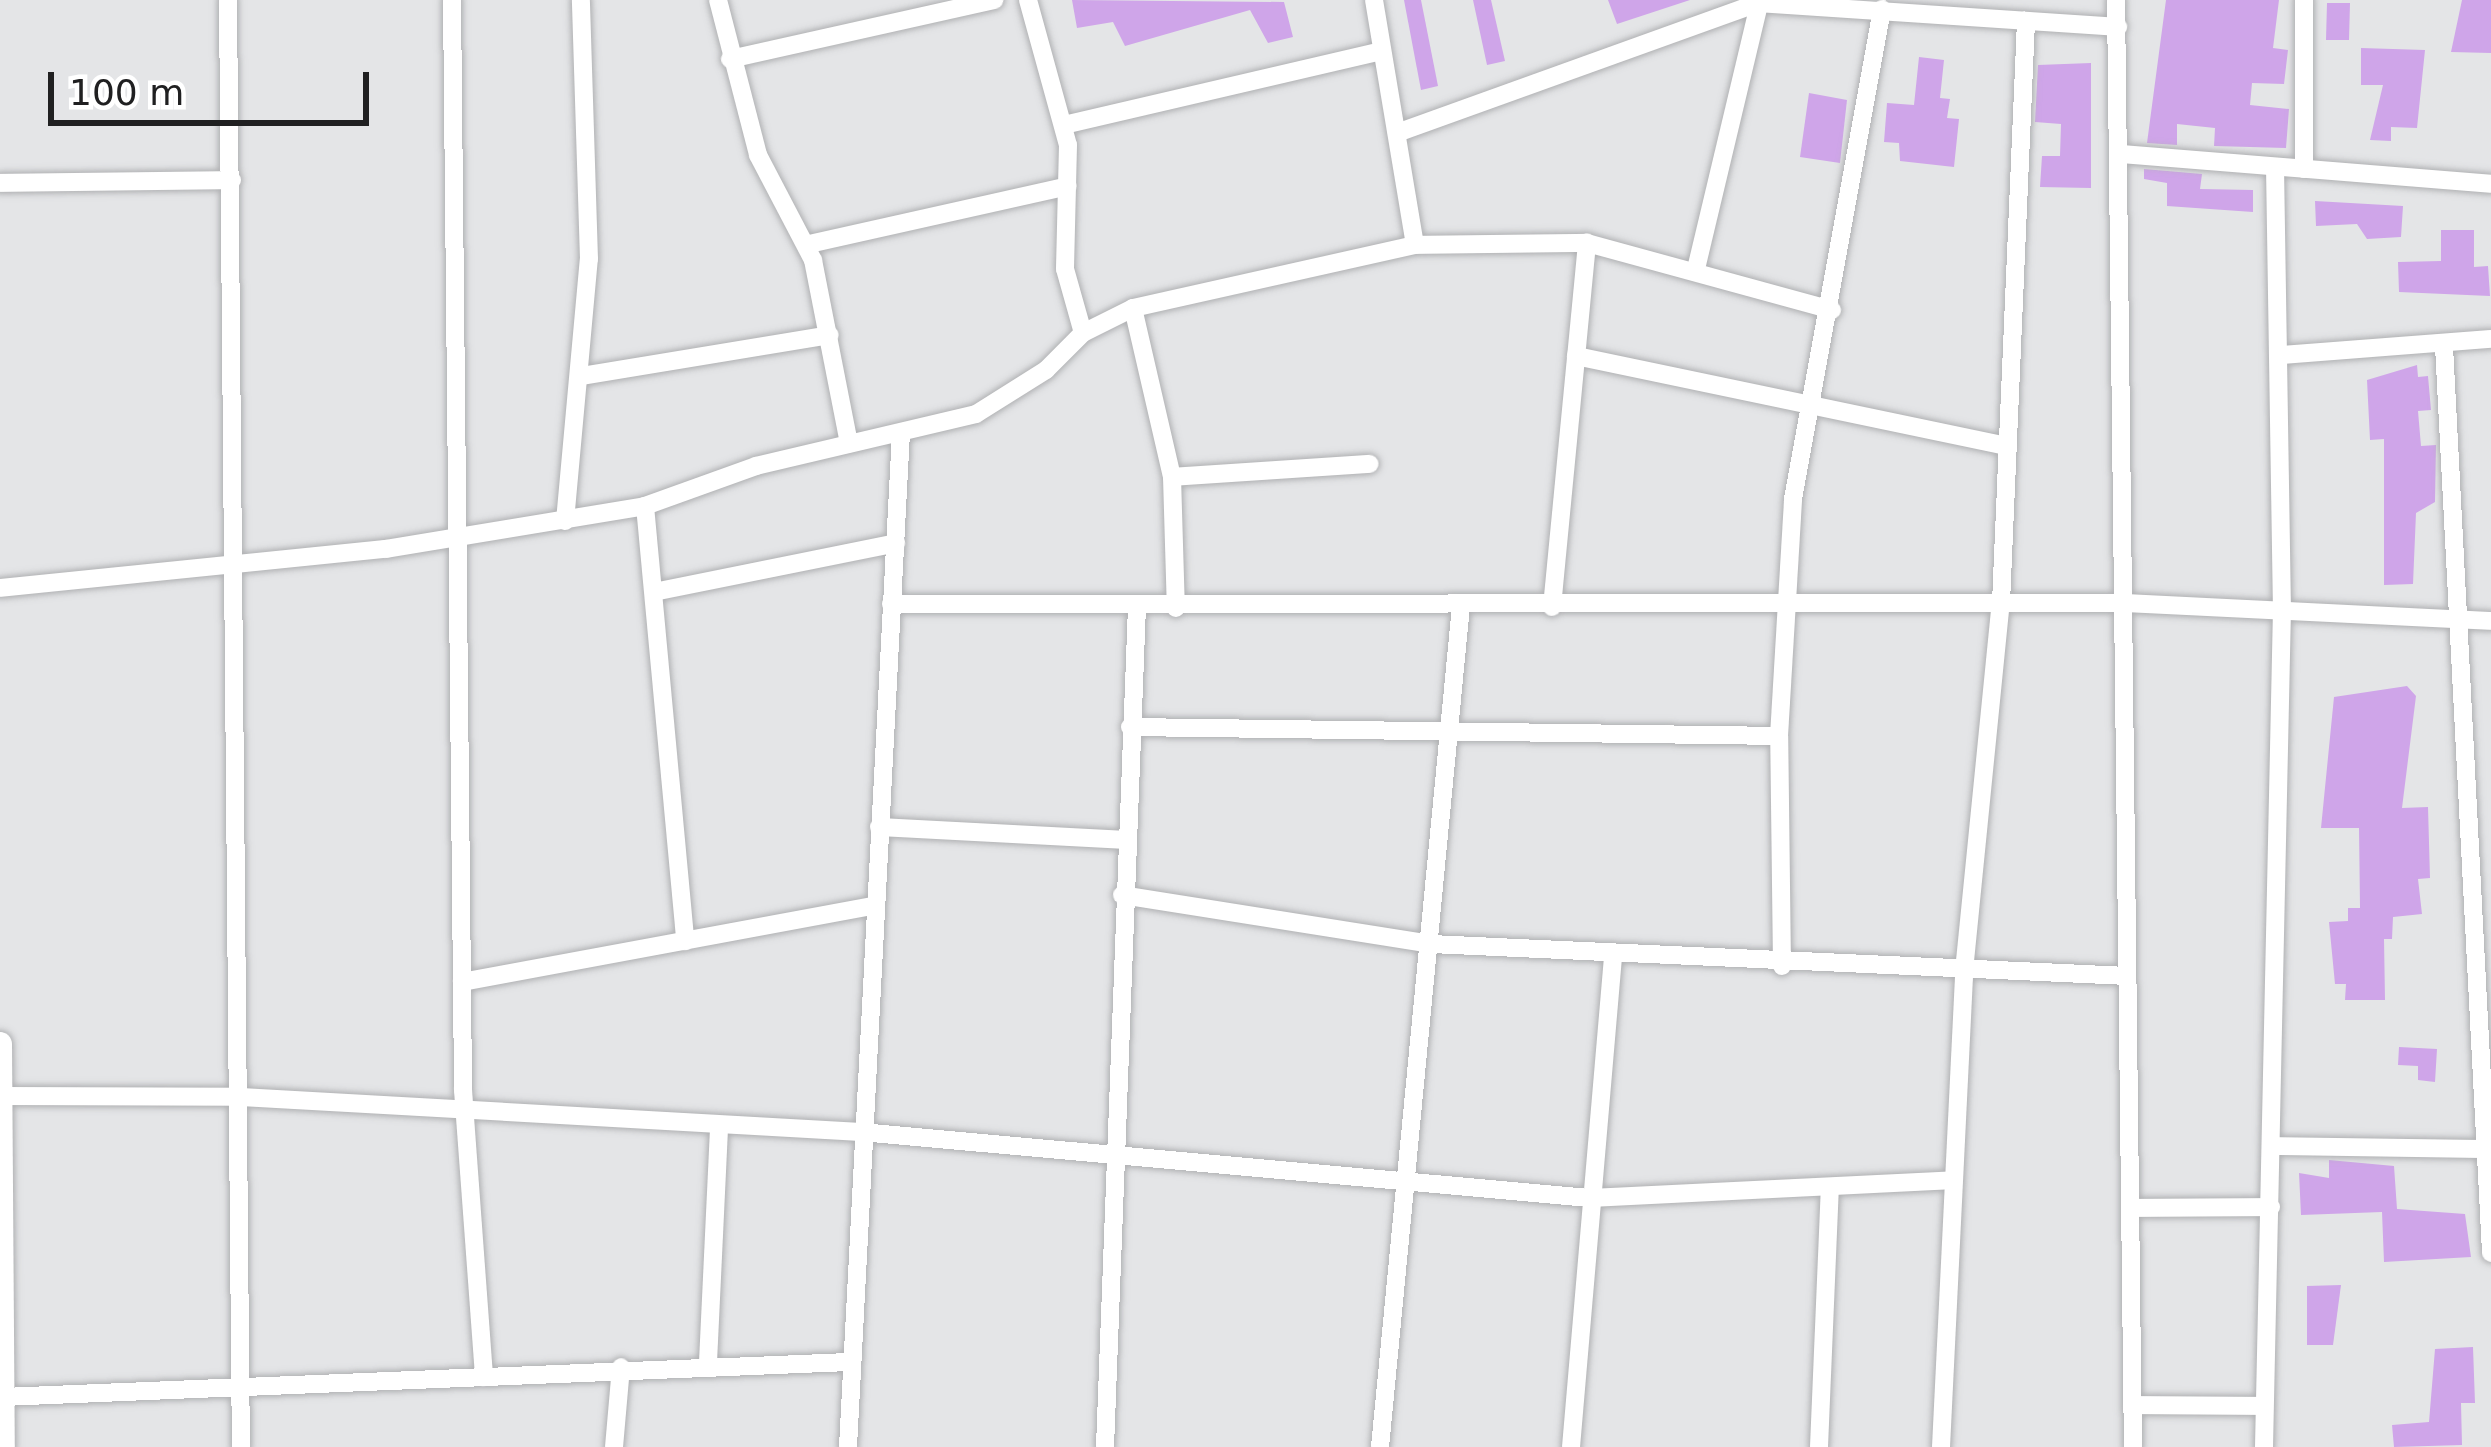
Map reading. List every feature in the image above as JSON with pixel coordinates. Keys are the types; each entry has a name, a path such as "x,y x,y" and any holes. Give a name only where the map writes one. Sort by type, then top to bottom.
{"street":[{"path":"228,0 241,1447"},
{"path":"452,0 464,1107 484,1377"},
{"path":"565,521 582,376 589,153 581,0"},
{"path":"718,0 758,155 808,244 850,443"},
{"path":"730,59 994,0"},
{"path":"1028,0 1064,125 1065,269 1082,333"},
{"path":"1374,0 1415,244"},
{"path":"2116,0 2133,1447"},
{"path":"2304,169 2305,0"},
{"path":"1396,133 1760,2 1882,9 1930,6 2026,21 2118,27"},
{"path":"1696,269 1760,2"},
{"path":"1782,966 1779,736 1784,602 1808,406 1832,310 1882,9"},
{"path":"1941,1447 1964,970 2001,603 2026,21"},
{"path":"1064,125 1382,52"},
{"path":"2121,154 2491,184"},
{"path":"2264,1447 2282,612 2275,168"},
{"path":"0,183 232,180"},
{"path":"808,244 1068,186"},
{"path":"0,588 236,568 645,506 850,443 998,404 1082,333 1133,308 1415,244 1587,242 1832,310"},
{"path":"1552,607 1587,242"},
{"path":"1133,308 1172,477 1176,608"},
{"path":"582,376 830,334"},
{"path":"2281,355 2491,339"},
{"path":"2444,346 2491,1253"},
{"path":"1576,356 2007,446"},
{"path":"848,1447 901,433"},
{"path":"1172,477 1370,464"},
{"path":"645,506 686,941"},
{"path":"654,592 896,543"},
{"path":"891,604 1176,608 2124,603 2491,621"},
{"path":"1380,1447 1462,606"},
{"path":"1105,1447 1124,840 1137,608"},
{"path":"1130,728 1779,736"},
{"path":"879,827 1124,840"},
{"path":"1122,895 1431,944 1782,966 2127,976"},
{"path":"462,982 874,907"},
{"path":"1571,1447 1613,957"},
{"path":"0,1044 3,1447"},
{"path":"2,1096 241,1097 861,1132 1589,1198 1951,1180"},
{"path":"707,1361 719,1125"},
{"path":"2272,1146 2486,1149"},
{"path":"1819,1447 1830,1188"},
{"path":"2131,1208 2271,1207"},
{"path":"3,1397 484,1377 707,1361 850,1361"},
{"path":"614,1447 621,1367"},
{"path":"2133,1405 2264,1406"}],"building":[{"path":"1072,0 1284,2 1293,37 1268,43 1250,10 1125,46 1113,22 1077,28"},
{"path":"1404,0 1421,0 1438,86 1421,90"},
{"path":"1473,0 1491,0 1505,61 1487,65"},
{"path":"1608,0 1690,0 1617,24"},
{"path":"2166,0 2279,0 2273,48 2288,50 2284,84 2252,83 2250,105 2289,109 2286,148 2214,146 2215,128 2177,124 2177,145 2147,143"},
{"path":"2462,0 2491,0 2491,53 2451,52"},
{"path":"2327,3 2350,3 2349,40 2326,40"},
{"path":"2361,48 2425,50 2417,128 2391,127 2391,141 2370,140 2383,85 2361,85"},
{"path":"1919,57 1944,60 1940,98 1950,99 1947,118 1959,119 1954,167 1900,161 1899,143 1884,142 1887,103 1914,105"},
{"path":"2091,63 2091,188 2040,187 2042,156 2060,156 2061,124 2035,122 2038,65"},
{"path":"1809,93 1847,100 1840,163 1800,157"},
{"path":"2144,169 2202,174 2200,189 2253,190 2253,212 2167,206 2167,183 2144,179"},
{"path":"2315,201 2403,206 2401,237 2367,239 2357,224 2316,226"},
{"path":"2441,230 2474,230 2474,267 2488,266 2490,296 2399,292 2398,262 2441,261"},
{"path":"2417,365 2418,377 2428,376 2431,410 2418,411 2421,446 2436,445 2435,502 2416,513 2413,584 2384,585 2384,439 2370,440 2367,380"},
{"path":"2407,686 2416,696 2402,808 2428,807 2430,878 2418,879 2422,914 2393,917 2392,939 2384,939 2385,1000 2345,1000 2346,984 2335,984 2329,922 2348,921 2348,908 2360,908 2359,828 2321,828 2334,697"},
{"path":"2399,1047 2437,1049 2435,1082 2418,1080 2418,1066 2398,1065"},
{"path":"2329,1160 2394,1166 2397,1209 2465,1214 2471,1257 2384,1262 2382,1212 2301,1215 2299,1173 2329,1178"},
{"path":"2341,1285 2333,1345 2307,1345 2307,1286"},
{"path":"2473,1347 2475,1403 2461,1403 2462,1445 2394,1447 2392,1425 2429,1422 2435,1349"}]}
